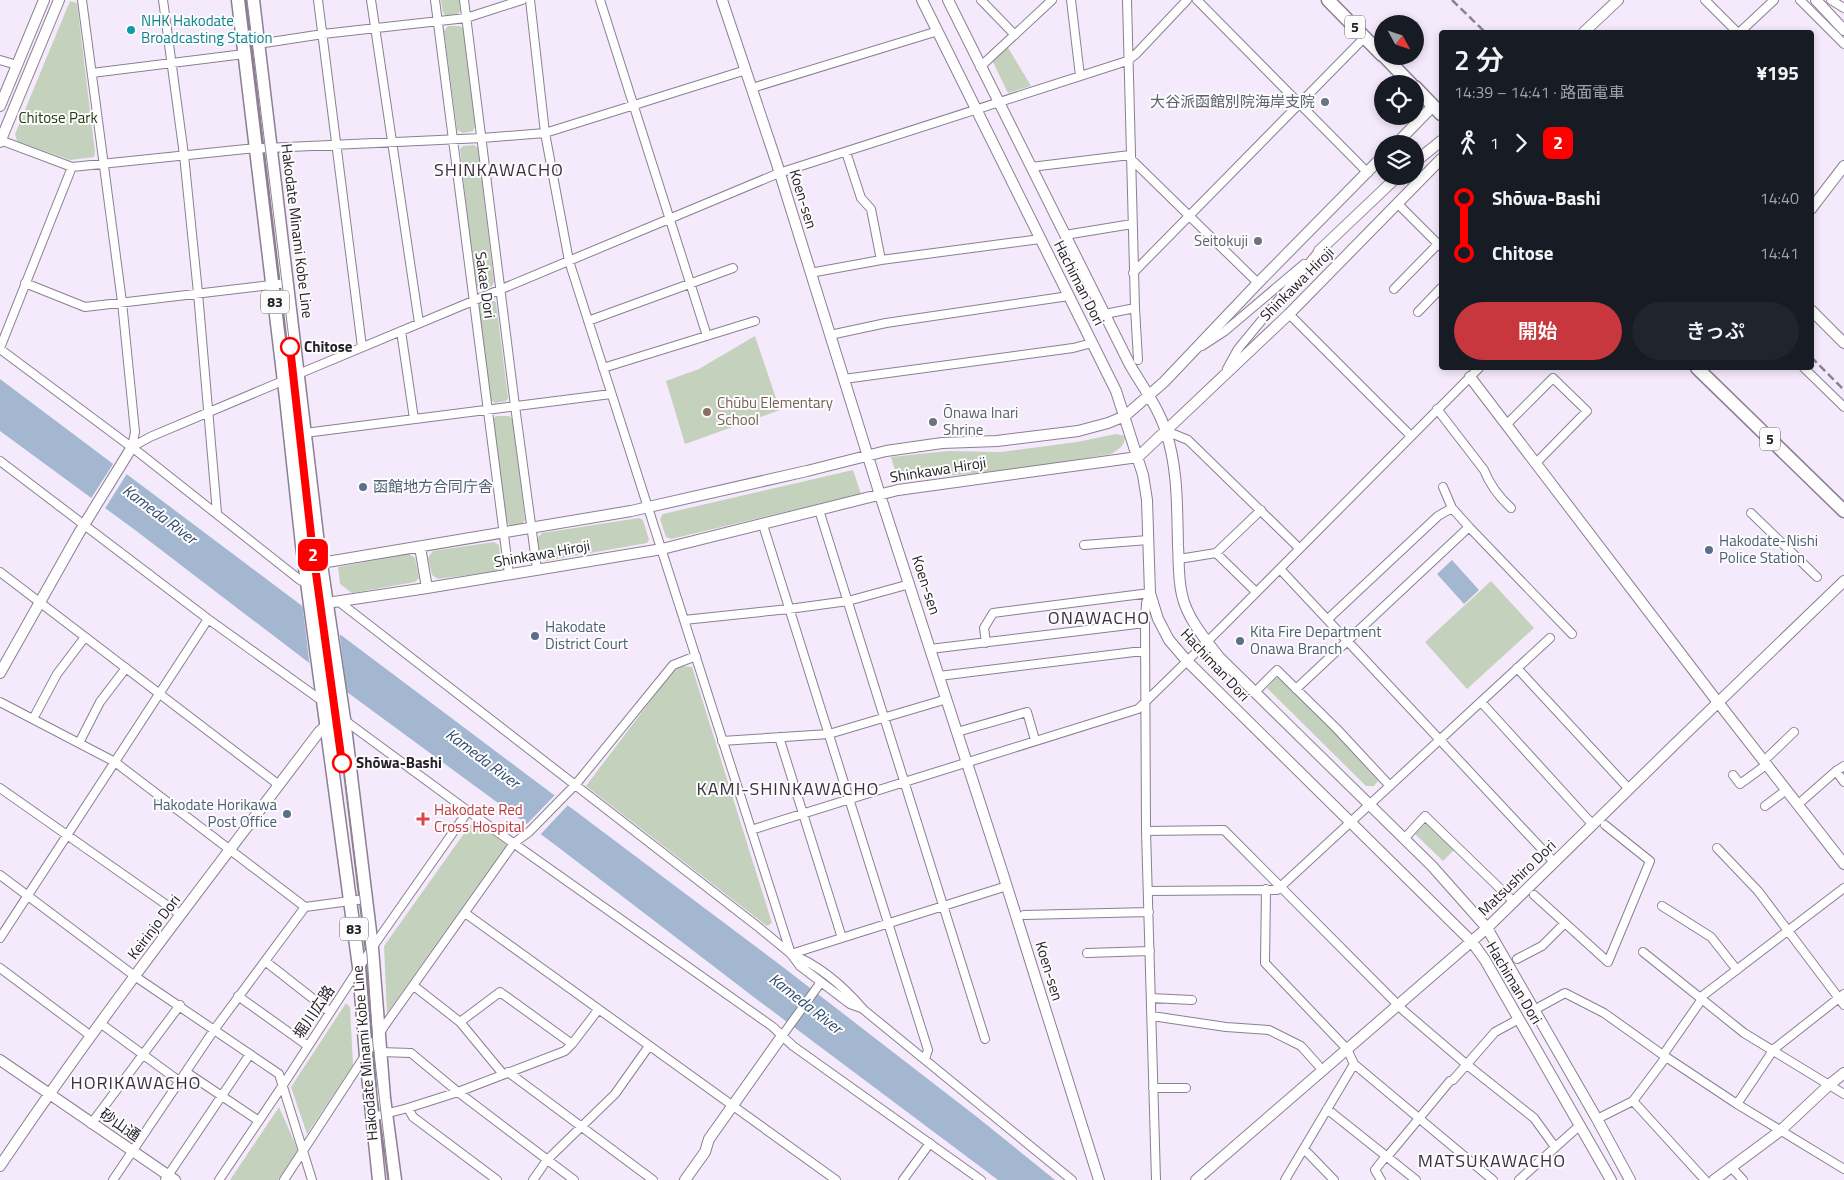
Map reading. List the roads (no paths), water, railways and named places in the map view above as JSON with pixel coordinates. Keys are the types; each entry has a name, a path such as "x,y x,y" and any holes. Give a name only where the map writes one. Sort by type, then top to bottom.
{"main road":[{"name":"Hakodate Minami Kobe Line","path":"238,0 308,585 325,704"},
{"name":"Hakodate Minami Kobe Line","path":"252,0 321,563 330,599 329,619 344,719 372,948 378,1038 394,1180"},
{"name":"5","path":"1328,0 1374,46"},
{"name":"5","path":"1393,65 1403,75"},
{"path":"1424,96 1437,110"},
{"name":"5","path":"1699,370 1844,510"},
{"name":"83","path":"325,704 360,967 366,1056 379,1180"}],"street":[{"path":"0,106 44,0"},
{"path":"58,0 0,140 72,167 256,148 482,138 545,133 746,70"},
{"path":"0,673 84,524 132,447 136,432 122,302 82,0"},
{"path":"163,0 184,154 217,513"},
{"path":"318,0 362,347"},
{"path":"371,0 419,323"},
{"name":"Sakae Dori","path":"435,0 509,574"},
{"name":"Sakae Dori","path":"464,0 537,569"},
{"path":"258,44 323,34 466,18 522,0"},
{"path":"530,0 545,133 569,261 791,954 819,985 850,1004 864,1010"},
{"path":"600,0 707,336"},
{"name":"Koen-sen","path":"722,0 752,88 880,495 940,676 1099,1180"},
{"name":"Hachiman Dori","path":"922,0 1116,391 1143,475 1147,500 1150,593 1158,619 1169,640 1187,662 1472,942 1485,960 1611,1180"},
{"name":"Hachiman Dori","path":"948,0 1130,365 1149,396 1166,431 1176,485 1179,579 1182,596 1191,617 1207,642 1219,656 1432,866 1487,928 1630,1180"},
{"path":"981,0 1015,35"},
{"path":"980,67 1052,0"},
{"path":"1071,0 1080,76"},
{"path":"1127,0 1133,273 1138,360"},
{"path":"132,447 150,437 298,373 779,174 1127,61 1136,54 1187,0"},
{"path":"1197,0 1368,172"},
{"path":"1586,30 1618,0"},
{"path":"1705,0 1737,30"},
{"path":"1741,30 1774,0"},
{"path":"1800,0 1844,44"},
{"path":"1816,0 1844,30"},
{"path":"1831,0 1844,8"},
{"path":"752,88 938,31"},
{"path":"1133,273 1365,37"},
{"path":"92,73 244,54"},
{"path":"0,60 17,65"},
{"path":"1407,135 1437,110"},
{"path":"1424,155 1439,144"},
{"path":"846,152 861,198 871,208 881,260"},
{"path":"1031,167 1130,156"},
{"path":"1130,156 1258,283"},
{"name":"Shinkawa Hiroji","path":"330,599 427,588 662,548 763,525 898,490 1138,457 1289,314 1439,161"},
{"name":"Shinkawa Hiroji","path":"321,563 648,508 886,451 942,443 997,441 1078,431 1125,416 1149,396 1194,351 1258,283 1374,166"},
{"path":"1814,205 1844,166"},
{"path":"72,167 0,348 132,447 308,585 330,599 576,784 791,954 807,961 1072,1180"},
{"path":"1194,351 1225,331 1319,251 1389,185"},
{"path":"1398,204 1439,245"},
{"path":"1065,235 1132,224"},
{"path":"810,273 881,260 1040,239"},
{"path":"1394,289 1439,247"},
{"path":"1221,379 1238,349 1319,251"},
{"path":"588,321 733,268"},
{"path":"25,283 85,307 287,283"},
{"path":"1418,312 1439,290"},
{"path":"830,335 886,323 1069,296"},
{"path":"1105,314 1135,308"},
{"path":"1814,313 1844,342"},
{"path":"1289,314 1410,435"},
{"path":"603,368 755,321"},
{"path":"401,330 414,420"},
{"path":"844,379 1073,348 1092,343"},
{"path":"751,830 1138,709 1477,370"},
{"path":"1806,370 1844,407"},
{"path":"1470,377 1718,703 1844,864"},
{"path":"1507,424 1552,378 1587,411 1536,463"},
{"path":"305,433 611,394"},
{"path":"1437,409 1484,470 1488,482 1511,508"},
{"path":"1166,431 1188,440 1299,548"},
{"path":"0,462 208,619 468,811 773,1027 782,1036 981,1180"},
{"path":"1443,487 1452,508 1572,634"},
{"path":"1328,619 1438,516 1452,508"},
{"path":"819,510 985,1040"},
{"path":"1179,559 1216,553 1261,510"},
{"path":"1751,513 1817,577"},
{"path":"763,525 928,1050 925,1059"},
{"path":"1296,689 1469,527"},
{"path":"1084,545 1148,540"},
{"path":"420,547 427,588"},
{"path":"1216,553 1256,592"},
{"path":"308,585 312,573 321,563"},
{"path":"1280,569 1554,862"},
{"path":"0,572 279,785"},
{"name":"Matsushiro Dori","path":"1196,1180 1472,942 1844,581"},
{"path":"684,620 848,601 910,584"},
{"path":"986,643 984,628 993,613 1150,593 1146,603 1144,703 1156,1180"},
{"path":"0,938 208,619"},
{"path":"930,648 986,643 1145,622"},
{"path":"33,719 57,674 85,637"},
{"path":"1148,890 1277,890 1550,638"},
{"path":"940,676 1145,652"},
{"path":"284,1180 385,1025 514,843 529,832 576,784 672,665 696,656"},
{"path":"79,743 100,702 126,668"},
{"path":"1517,668 1629,789"},
{"path":"1256,691 1277,670 1337,729 1390,786"},
{"path":"722,741 829,734 947,699"},
{"path":"0,702 115,762 306,907"},
{"path":"1481,702 1593,825"},
{"path":"957,732 1027,712 1035,740"},
{"path":"328,724 344,719"},
{"name":"Keirinjo Dori","path":"0,1166 48,1094 100,1023 279,785 328,724"},
{"path":"1769,756 1794,732"},
{"path":"779,737 842,938"},
{"path":"1803,800 1844,766"},
{"path":"1733,775 1740,784 1762,768"},
{"path":"1836,771 1844,782"},
{"path":"0,788 181,915"},
{"path":"1765,806 1781,794"},
{"name":"堀川広路","path":"219,1180 372,948 468,811"},
{"path":"1404,839 1425,816 1514,902"},
{"path":"1534,895 1608,962 1650,861 1605,824"},
{"path":"1146,831 1224,830 1404,1011 1466,1064 1534,1118 1555,1148"},
{"path":"1716,848 1758,891 1841,996 1844,1005"},
{"path":"0,875 136,977 180,1005 279,1074 312,1180"},
{"path":"791,954 1007,886"},
{"path":"1597,1119 1633,1101 1665,1056 1701,998 1844,888"},
{"path":"1266,890 1265,963 1347,1049 1354,1064 1493,1180"},
{"path":"113,1180 238,996 306,907 365,899"},
{"path":"1662,906 1711,937 1737,970"},
{"path":"1024,915 1149,912"},
{"path":"465,913 836,1180"},
{"path":"1517,959 1542,946 1565,923"},
{"path":"1087,954 1150,951"},
{"path":"1643,952 1744,1033 1844,1094"},
{"path":"265,961 330,1012"},
{"path":"0,968 91,1036"},
{"path":"685,1180 705,1152 709,1139 819,985"},
{"path":"414,986 460,1022 506,1073 653,1180"},
{"path":"460,1022 500,992 572,1044"},
{"path":"1534,1010 1565,993 1604,1014 1738,1104 1844,1170"},
{"path":"238,996 308,1046"},
{"path":"1738,1104 1774,1050 1841,996"},
{"path":"1151,998 1192,1000"},
{"path":"91,1124 180,1005"},
{"path":"373,1117 458,1092 565,1051 598,1010"},
{"path":"1152,1016 1226,1027 1269,1030 1301,1046 1318,1064"},
{"path":"1381,1180 1375,1170 1494,1032 1518,1019"},
{"path":"100,1023 179,1081"},
{"path":"533,1180 547,1160 615,1094 649,1046"},
{"path":"380,1052 411,1053 458,1092 574,1180"},
{"path":"169,1178 250,1054"},
{"name":"砂山通","path":"0,1060 169,1178"},
{"path":"1285,1180 1354,1064"},
{"path":"186,1072 259,1122"},
{"path":"1714,1180 1780,1131 1844,1073"},
{"path":"1153,1088 1186,1088"},
{"path":"1633,1101 1705,1180"},
{"path":"408,1108 413,1117 497,1180"},
{"path":"1327,1109 1416,1180"},
{"path":"1519,1180 1579,1126"},
{"path":"903,1180 930,1143"},
{"path":"1304,1149 1334,1180"},
{"path":"1731,1167 1743,1180"}],"water":[{"name":"Kameda River","path":"0,379 779,964 977,1117 1055,1180 998,1180 755,998 554,844 355,698 135,530 0,431"},
{"path":"1452,560 1479,590 1464,604 1437,574"}],"tram line":[{"path":"247,0 290,347 312,544 338,721 367,955 373,1045 389,1180"},
{"name":"2","path":"290,347 312,544 338,721 342,763"}],"railway":[{"path":"1452,0 1483,30"},
{"path":"1814,360 1844,390"}],"place":[{"name":"NHK Hakodate Broadcasting Station","path":"131,30"},
{"name":"大谷派函館別院海岸支院","path":"1325,102"},
{"name":"Seitokuji","path":"1258,241"},
{"name":"Chitose","path":"290,347"},
{"name":"Chūbu Elementary School","path":"707,412"},
{"name":"Ōnawa Inari Shrine","path":"933,422"},
{"name":"函館地方合同庁舎","path":"363,487"},
{"name":"Hakodate-Nishi Police Station","path":"1709,550"},
{"name":"Hakodate District Court","path":"535,636"},
{"name":"Kita Fire Department Onawa Branch","path":"1240,641"},
{"name":"Shōwa-Bashi","path":"342,763"},
{"name":"Hakodate Horikawa Post Office","path":"287,814"},
{"name":"Hakodate Red Cross Hospital","path":"423,819"}],"district":[{"name":"SHINKAWACHO","path":"499,170"},
{"name":"ONAWACHO","path":"1099,618"},
{"name":"KAMI-SHINKAWACHO","path":"788,789"},
{"name":"HORIKAWACHO","path":"136,1083"},
{"name":"MATSUKAWACHO","path":"1492,1161"}],"park label":[{"name":"Chitose Park","path":"58,118"}]}
